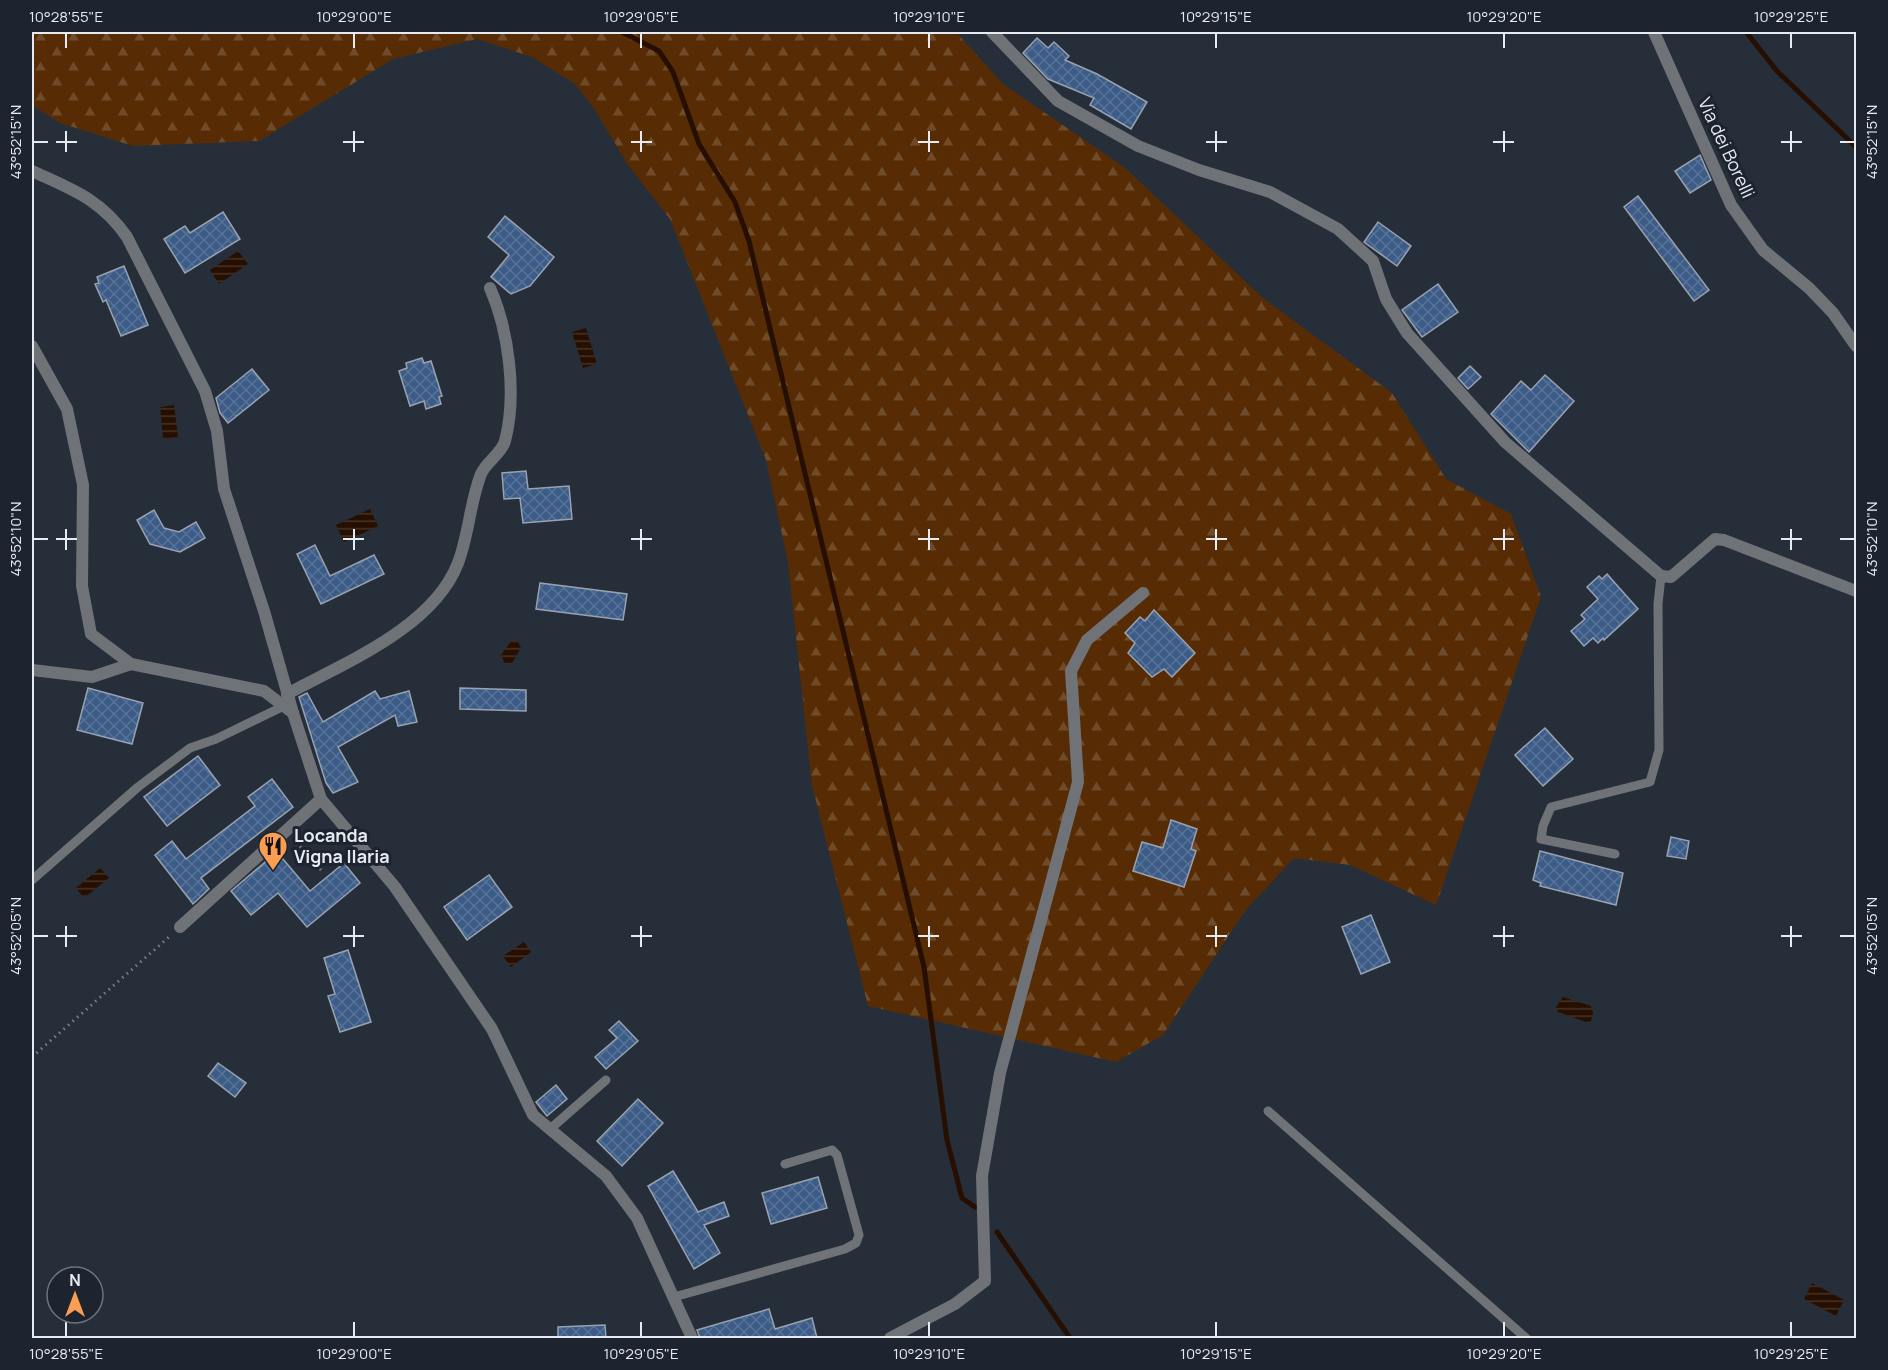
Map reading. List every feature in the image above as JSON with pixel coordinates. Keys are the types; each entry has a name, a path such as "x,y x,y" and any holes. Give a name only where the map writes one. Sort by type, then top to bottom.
{"street":[{"path":"992,32 1058,101 1138,146 1199,170 1270,192 1338,230 1373,261 1386,299 1407,333 1505,442 1661,576 1671,577 1715,539 1724,540 1857,591"},
{"name":"Via dei Borelli","path":"1654,32 1731,205 1763,250 1809,288 1833,313 1857,346"},
{"path":"32,171 80,193 112,215 127,237 205,391 217,431 224,489 264,610 288,705 321,799 395,887 492,1029 533,1115 606,1176 637,1218 692,1338"},
{"path":"288,705 402,631 434,600 458,565 481,473 505,442 510,389 508,351 501,313 490,288"},
{"path":"32,346 67,409 83,485 81,586 92,634 131,664 264,691 288,705"},
{"path":"890,1338 955,1304 985,1281 982,1176 1000,1072 1078,782 1071,671 1087,640 1143,593"},
{"path":"32,670 92,677 131,664"},
{"path":"180,927 321,799"}],"lane":[{"path":"1615,854 1541,839 1543,826 1551,807 1650,782 1659,750 1658,604 1661,576"},
{"path":"32,880 138,787 190,748 216,739 288,705"},
{"path":"549,1130 606,1080"},
{"path":"1268,1111 1526,1338"},
{"path":"674,1297 845,1249 856,1243 859,1235 837,1155 832,1150 785,1164"}],"path":[{"path":"287,831 322,871"},
{"path":"32,1057 180,927"}],"green space":[{"path":"32,32 956,32 1003,84 1124,167 1263,298 1392,393 1446,479 1511,514 1541,597 1436,905 1350,865 1294,858 1245,911 1163,1035 1116,1062 868,1006 812,785 788,562 766,460 670,219 628,165 595,110 575,84 532,57 477,39 393,59 259,141 133,146 60,123 32,105"}],"shaded area":[{"path":"238,251 248,264 219,284 210,270"},
{"path":"586,328 597,364 583,368 572,332"},
{"path":"174,405 178,437 163,439 160,407"},
{"path":"370,509 378,526 344,542 336,525"},
{"path":"511,641 518,641 521,648 512,663 505,664 501,655"},
{"path":"100,868 109,878 84,898 76,888"},
{"path":"524,942 531,952 511,967 503,956"},
{"path":"1563,997 1591,1006 1593,1013 1591,1021 1586,1022 1558,1012 1556,1007"},
{"path":"1812,1283 1844,1300 1836,1316 1804,1299"}],"building":[{"path":"1037,38 1048,48 1054,42 1069,56 1065,60 1097,74 1147,102 1131,129 1090,105 1094,98 1048,79 1023,53"},
{"path":"1700,155 1711,180 1690,193 1675,171"},
{"path":"1638,196 1709,290 1694,301 1624,207"},
{"path":"223,212 240,239 185,273 164,239 185,226 190,233"},
{"path":"505,216 554,257 530,286 511,294 491,277 509,255 488,237"},
{"path":"1378,222 1411,246 1397,266 1364,242"},
{"path":"124,266 148,325 121,336 106,300 103,302 95,284 99,283 97,277"},
{"path":"1438,284 1458,312 1422,337 1402,310"},
{"path":"422,358 424,363 431,361 442,396 439,397 441,404 426,409 424,401 410,406 399,371 407,368 406,363"},
{"path":"1470,366 1481,377 1468,389 1458,378"},
{"path":"252,369 269,390 228,423 220,413 216,398"},
{"path":"1545,375 1574,401 1529,452 1491,414 1521,381 1531,390"},
{"path":"526,471 528,489 569,486 572,519 523,523 520,498 504,499 502,473"},
{"path":"154,510 164,528 179,532 196,522 205,538 180,552 150,544 137,520"},
{"path":"315,545 330,576 374,555 384,574 321,604 297,554"},
{"path":"1607,574 1638,609 1604,640 1603,638 1598,643 1593,638 1584,646 1571,631 1585,619 1581,615 1598,599 1587,587 1599,576 1602,579"},
{"path":"540,583 627,594 623,620 536,609"},
{"path":"1154,610 1195,653 1172,677 1164,669 1152,677 1128,653 1135,643 1125,633 1140,617 1145,621"},
{"path":"88,688 143,703 132,744 77,730"},
{"path":"460,688 526,690 526,711 460,709"},
{"path":"375,691 380,699 409,691 417,722 398,726 395,715 338,747 358,782 333,793 326,783 299,697 307,693 323,722"},
{"path":"1545,728 1573,759 1543,786 1515,755"},
{"path":"198,756 220,785 167,826 144,797"},
{"path":"272,779 293,807 201,878 209,889 193,904 155,855 172,841 186,859 255,806 248,797"},
{"path":"1171,820 1197,829 1191,849 1196,851 1184,887 1133,871 1142,842 1163,848"},
{"path":"1671,837 1689,841 1686,859 1667,856"},
{"path":"1540,851 1623,873 1616,905 1540,886 1541,883 1533,880"},
{"path":"277,852 310,891 344,863 360,883 307,927 278,893 251,915 231,891"},
{"path":"489,875 512,907 467,940 444,907"},
{"path":"1371,915 1390,962 1361,974 1342,927"},
{"path":"348,950 371,1022 340,1032 328,996 335,994 324,958"},
{"path":"619,1021 638,1041 606,1069 595,1057 617,1038 609,1030"},
{"path":"218,1063 246,1083 235,1097 208,1076"},
{"path":"556,1085 567,1099 547,1116 536,1102"},
{"path":"638,1099 663,1123 622,1166 597,1141"},
{"path":"673,1171 698,1212 724,1202 729,1216 704,1225 720,1253 694,1269 648,1186"},
{"path":"818,1177 827,1208 771,1224 762,1193"},
{"path":"769,1309 775,1329 812,1318 817,1338 700,1338 697,1330"},
{"path":"605,1325 606,1338 558,1338 558,1327"}],"waterway":[{"path":"622,32 659,51 673,72 699,144 735,202 749,241 924,967 947,1140 962,1198 975,1207"},
{"path":"1746,32 1777,71 1856,147"},
{"path":"997,1232 1070,1338"}],"place":[{"name":"Locanda Vigna Ilaria","path":"273,872"}]}
